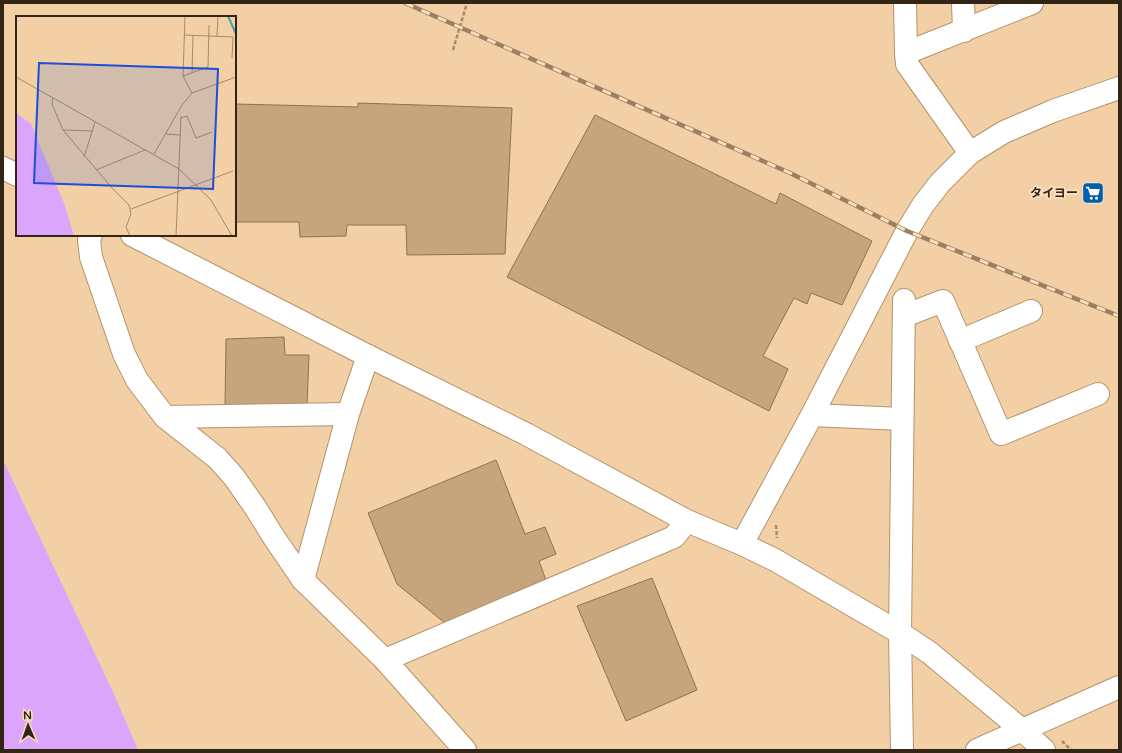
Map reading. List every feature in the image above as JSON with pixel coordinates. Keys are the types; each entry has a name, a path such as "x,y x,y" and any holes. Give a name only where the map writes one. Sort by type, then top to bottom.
{"street":[{"path":"905,3 906,53 908,64 970,153"},
{"path":"963,3 964,31"},
{"path":"906,53 1032,3"},
{"path":"742,544 812,415 907,231 923,205 940,183 970,153 1004,132 1053,111 1119,88"},
{"path":"3,168 16,174"},
{"path":"91,236 89,240 90,257 124,354 137,380 165,417 217,458 234,477 303,580 385,660 465,750"},
{"path":"134,236 368,356 526,434 687,521 742,544 781,564 900,633 930,653 1044,750"},
{"path":"902,750 900,633 904,308 943,301 1000,434 1098,394"},
{"path":"960,340 1031,310"},
{"path":"303,580 348,414 368,356"},
{"path":"165,417 348,414"},
{"path":"812,415 902,419"},
{"path":"385,660 674,538 687,521"},
{"path":"977,750 1119,687"}],"path":[{"path":"453,50 467,3"}],"shaded area":[{"path":"3,460 114,694 138,750 3,750"}],"building":[{"path":"358,103 512,108 505,254 407,255 406,225 347,225 346,236 300,237 299,222 236,222 236,104 358,107"},
{"path":"595,115 776,204 780,193 872,241 842,305 811,293 807,304 794,298 763,356 788,369 769,411 507,277"},
{"path":"284,337 285,355 309,355 307,406 225,406 226,339"},
{"path":"496,460 525,534 545,527 556,554 539,561 547,583 445,623 397,584 368,513"},
{"path":"652,578 697,690 626,721 577,606"}],"railway":[{"path":"405,3 790,173 907,231 1119,316"}],"place":[{"name":"タイヨー","path":"1093,193"}]}
